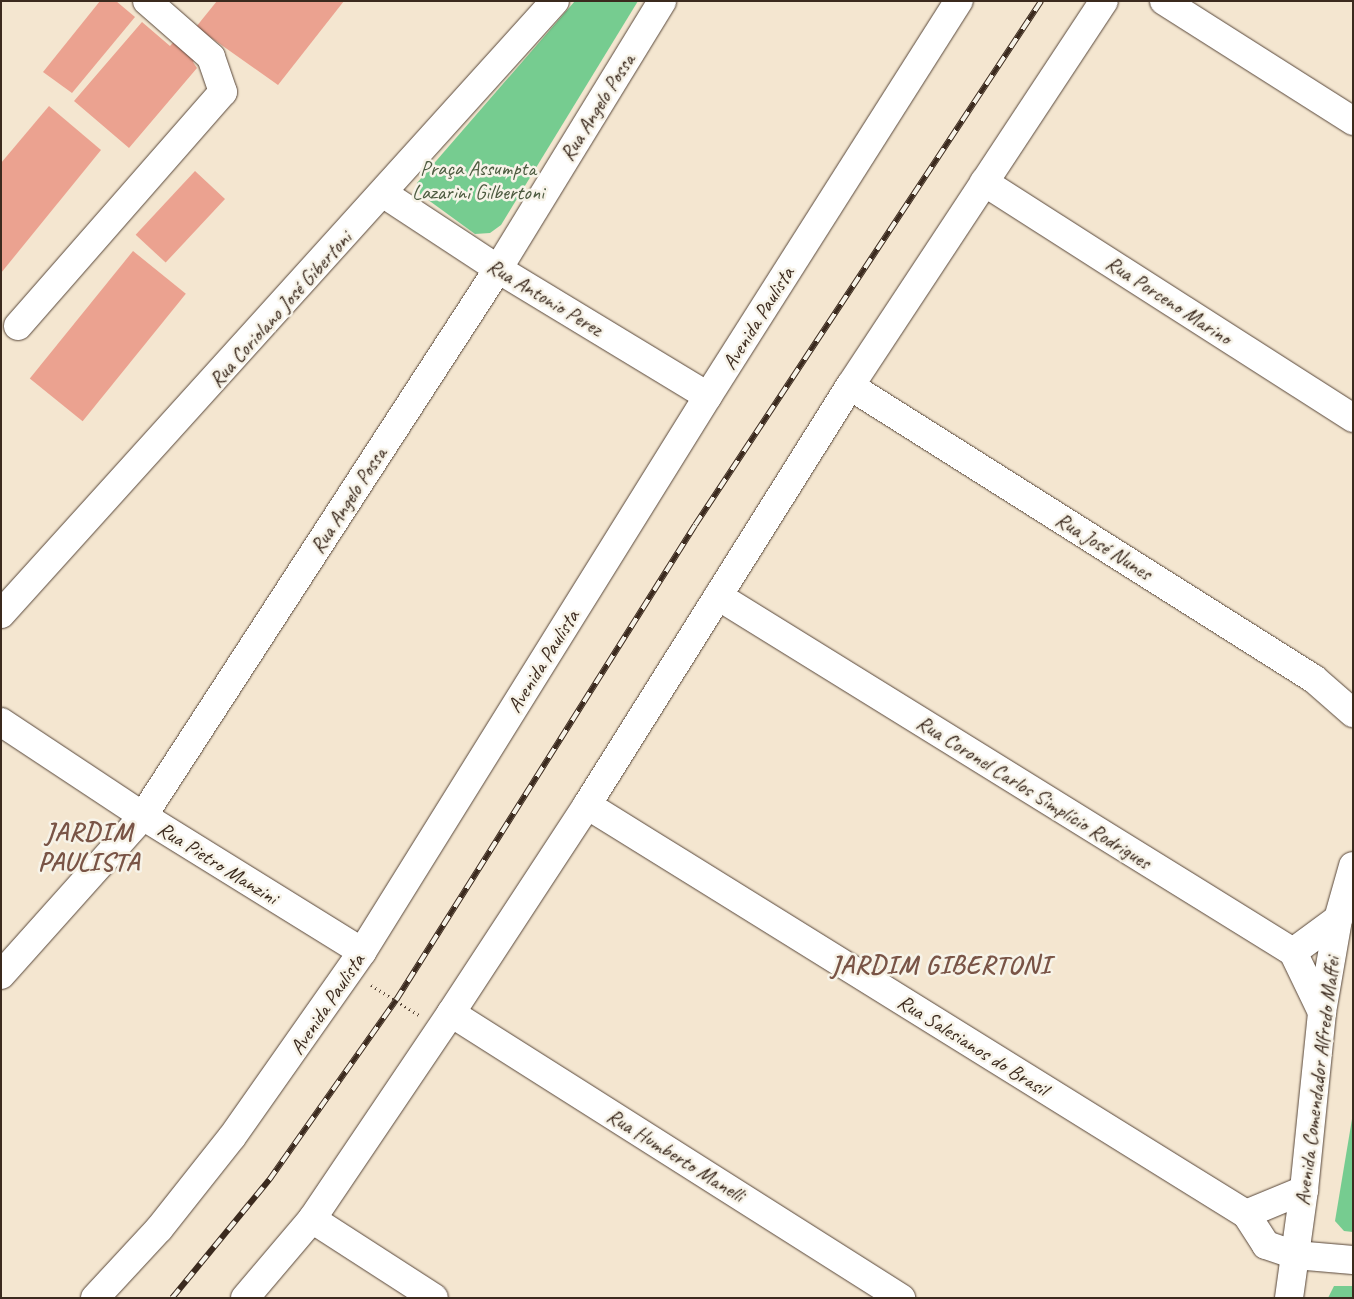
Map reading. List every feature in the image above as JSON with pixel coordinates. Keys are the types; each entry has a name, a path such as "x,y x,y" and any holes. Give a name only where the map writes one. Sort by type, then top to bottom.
{"street":[{"path":"18,326 223,92 211,57 147,1"},
{"name":"Rua Coriolano José Gibertoni","path":"1,614 384,194 556,1"},
{"name":"Rua Angelo Possa","path":"1,975 142,816 498,269 662,1"},
{"name":"Avenida Paulista","path":"94,1298 159,1229 232,1137 356,962 708,396 959,1"},
{"path":"245,1298 312,1219 445,1021 587,805 850,386 1104,1"},
{"path":"1164,1 1353,121"},
{"name":"Rua Porceno Marino","path":"984,182 1353,418"},
{"name":"Rua Antonio Perez","path":"384,194 498,269 708,396"},
{"name":"Rua José Nunes","path":"850,386 1314,679 1353,713"},
{"name":"Rua Coronel Carlos Simplício Rodrigues","path":"718,596 1293,952"},
{"name":"Rua Pietro Manzini","path":"1,722 356,962"},
{"name":"Rua Salesianos do Brasil","path":"587,805 1246,1214 1266,1245 1295,1255 1341,1259"},
{"name":"Avenida Comendador Alfredo Maffei","path":"1288,1298 1304,1190 1322,1012 1338,919 1353,866"},
{"path":"1322,1012 1293,952 1338,919"},
{"name":"Rua Humberto Manelli","path":"445,1021 901,1298"},
{"path":"1246,1214 1304,1190"},
{"path":"312,1219 434,1298"}],"path":[{"path":"356,962 445,1021"}],"green space":[{"name":"Praça Assumpta Lazarini Gilbertoni","path":"575,1 638,1 501,225 490,233 475,234 420,194 417,183"},
{"path":"1353,1113 1353,1232 1344,1231 1335,1221"},
{"path":"1334,1286 1353,1286 1353,1298 1328,1298"}],"building":[{"path":"100,1 116,1 135,17 72,93 43,72"},
{"path":"217,1 344,1 278,85 196,27"},
{"path":"142,22 170,46 179,36 201,54 193,62 197,68 129,148 74,101"},
{"path":"49,106 101,150 1,273 1,163"},
{"path":"195,171 225,199 166,263 136,235"},
{"path":"133,251 186,294 83,421 30,378"}],"railway":[{"path":"172,1298 269,1180 396,1000 695,525 1041,1"}],"district":[{"name":"JARDIM PAULISTA","path":"89,847"},
{"name":"JARDIM GIBERTONI","path":"941,965"}]}
